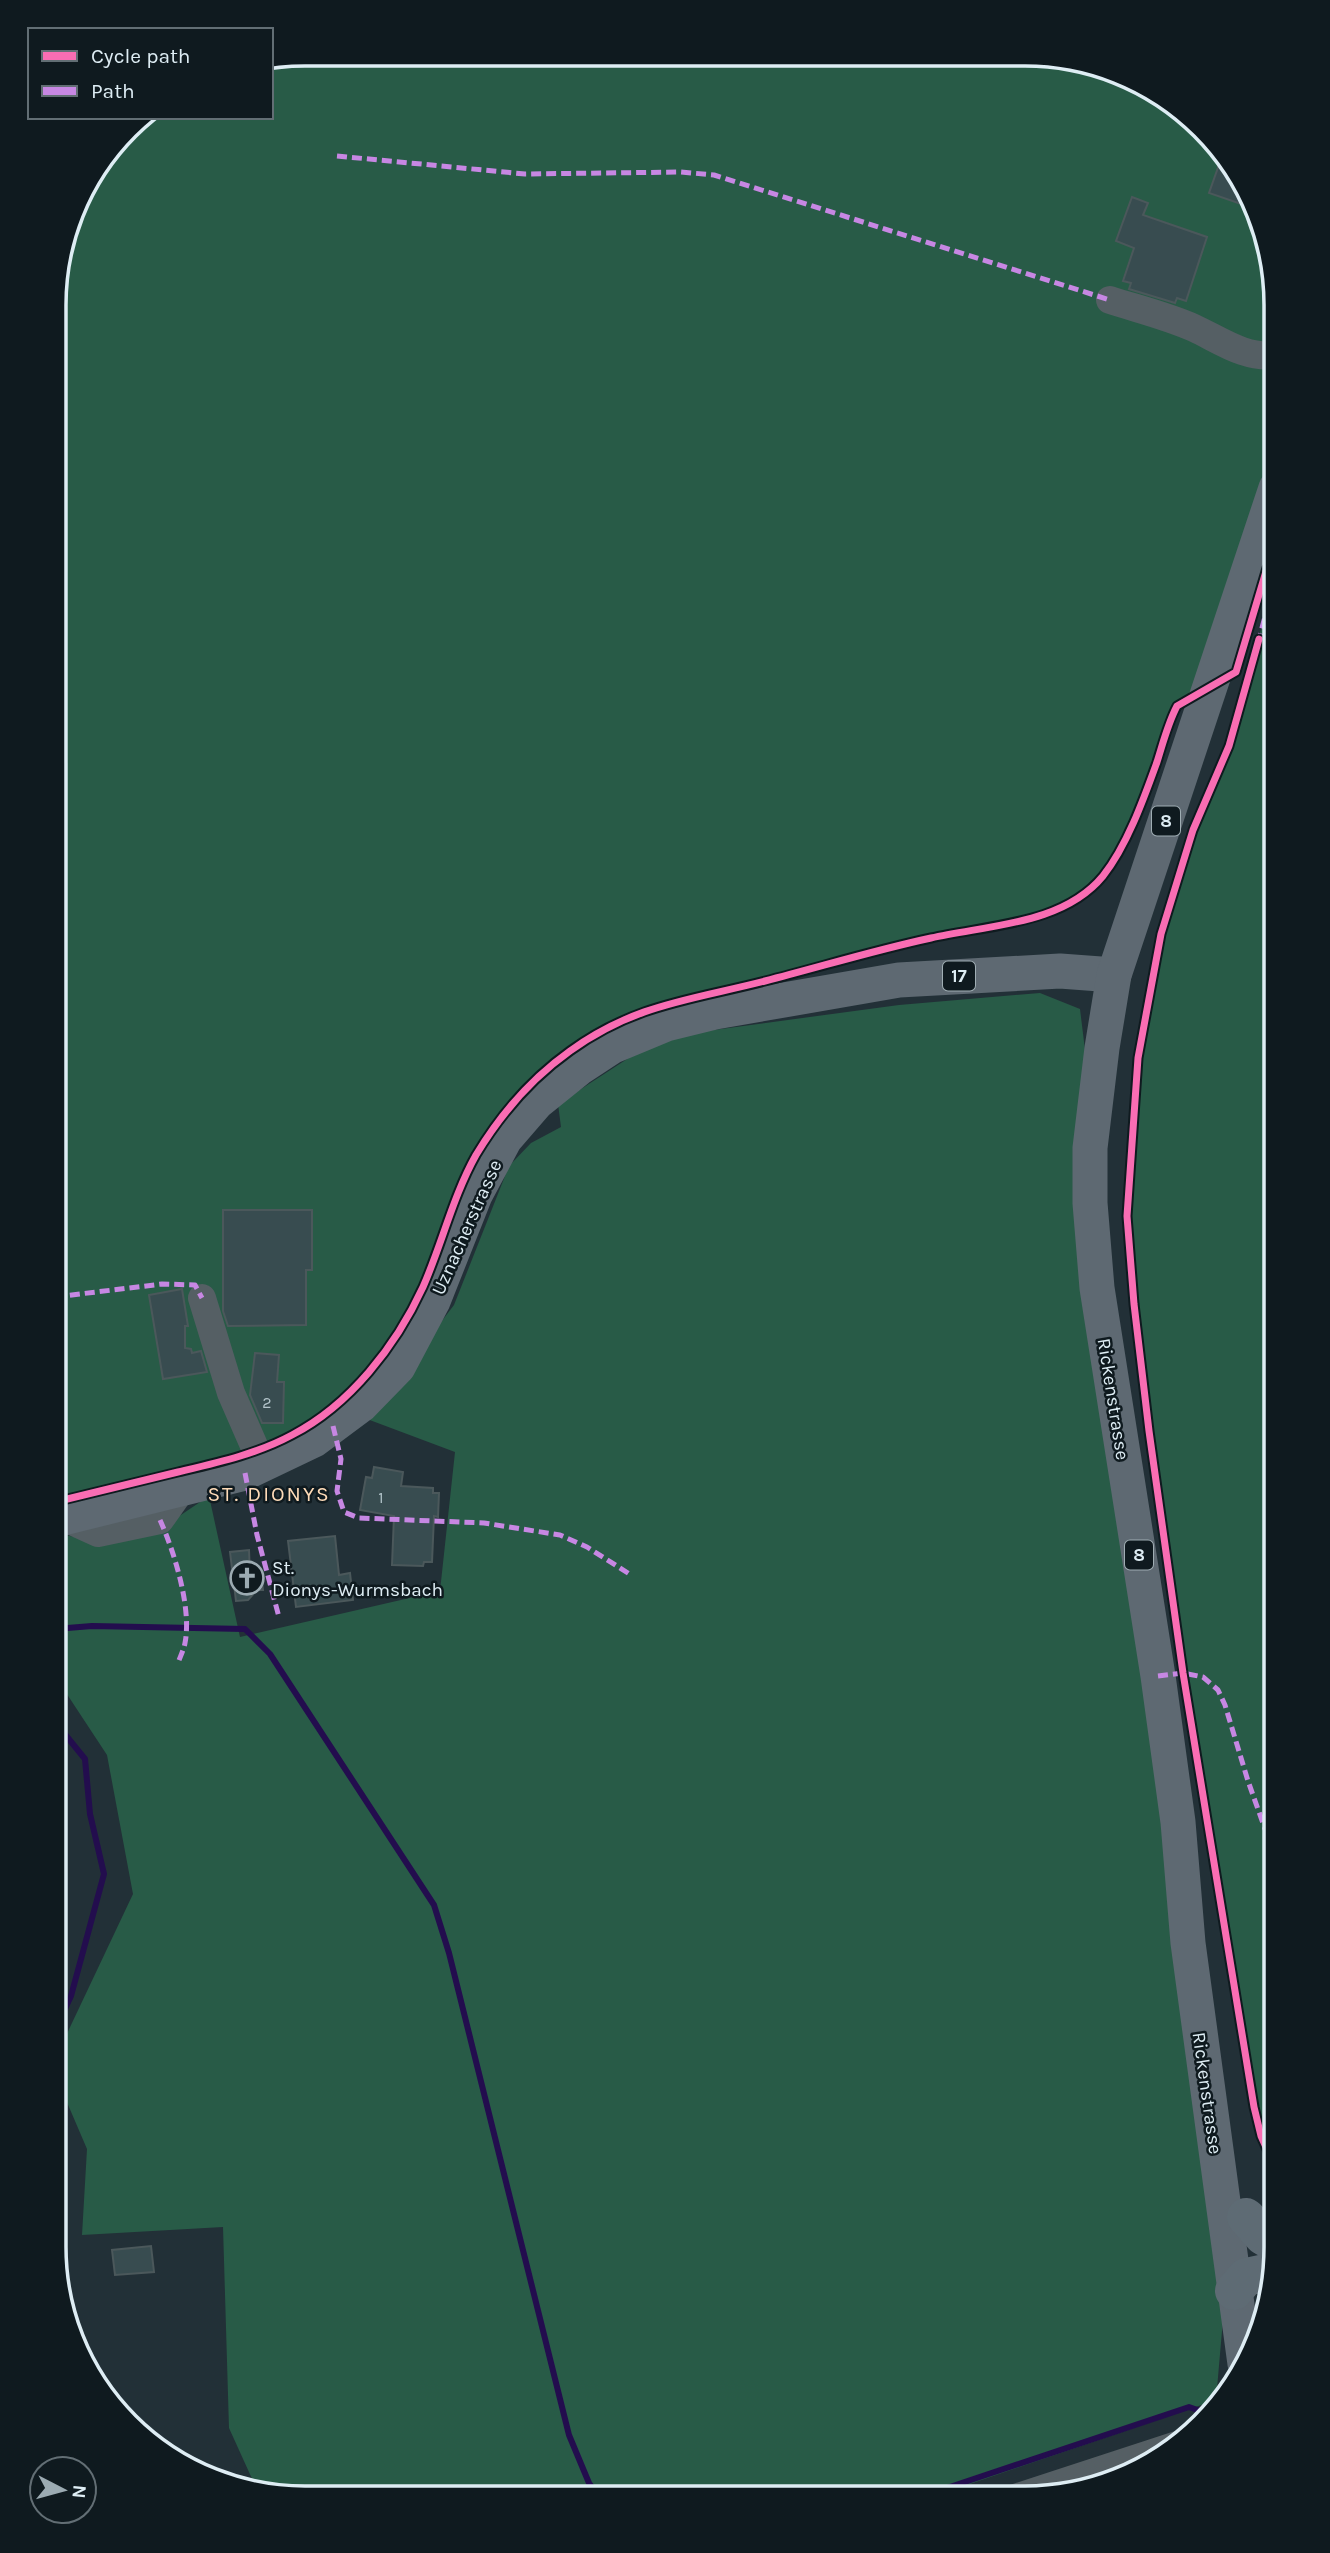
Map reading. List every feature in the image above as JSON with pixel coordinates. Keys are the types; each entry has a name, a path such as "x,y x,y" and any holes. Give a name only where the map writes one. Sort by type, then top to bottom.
{"highway":[{"path":"1246,2217 1263,2236"}],"main road":[{"name":"8","path":"1114,975 1264,524"},
{"name":"Uznacherstrasse","path":"66,1518 245,1473 314,1440 361,1405 398,1367 433,1301 475,1195 505,1139 537,1102 578,1069 613,1046 666,1024 715,1012 900,980 1060,971 1114,975"},
{"name":"Rickenstrasse","path":"1114,975 1090,1148 1091,1215 1097,1288 1158,1676 1178,1822 1188,1943 1254,2279 1249,2330"},
{"name":"Rickenstrasse","path":"1178,1822 1195,1876 1201,1912 1257,2300"}],"lane":[{"path":"1110,300 1194,328 1236,350 1264,356"},
{"path":"202,1298 231,1393 262,1464"},
{"path":"1062,2483 1136,2458"}],"green space":[{"path":"1024,66 1071,71 1101,79 1130,91 1157,107 1182,126 1204,148 1223,173 1239,200 1259,259 1264,306 1264,517 1189,697 1177,706 1173,714 1125,841 1102,877 1086,893 1046,914 932,937 781,977 660,1005 622,1019 604,1029 566,1055 530,1085 500,1119 467,1173 424,1282 405,1321 380,1359 350,1392 315,1420 288,1436 224,1460 66,1499 66,306 69,275 79,229 99,186 116,160 156,119 273,119 273,69 290,67"},
{"path":"1264,619 1263,2141 1254,2107 1183,1673 1149,1431 1127,1216 1138,1058 1161,934 1193,830 1229,746"},
{"path":"1040,993 1080,1009 1161,1785 1224,2308 1217,2388 1204,2404 964,2486 306,2486 252,2480 229,2428 223,2227 82,2235 87,2149 66,2100 66,2036 133,1894 107,1755 66,1693 66,1535 105,1543 166,1525 209,1496 240,1637 440,1591 455,1452 367,1419 454,1305 509,1166 531,1143 561,1127 558,1104 661,1037 899,1005"}],"building":[{"path":"1218,167 1241,204 1209,193"},
{"path":"1132,197 1148,203 1143,215 1207,237 1186,301 1177,298 1175,303 1129,289 1131,283 1123,281 1134,248 1116,241"},
{"path":"223,1210 312,1210 312,1270 306,1270 306,1325 228,1326 223,1311"},
{"path":"182,1289 188,1326 185,1326 185,1348 191,1349 192,1353 201,1351 207,1372 163,1379 149,1295"},
{"path":"255,1353 279,1355 277,1382 284,1382 283,1423 262,1423 250,1395"},
{"path":"374,1467 403,1472 401,1486 433,1488 433,1493 439,1493 438,1517 434,1516 432,1562 424,1562 423,1566 392,1565 394,1516 360,1510 366,1477 372,1478"},
{"path":"335,1536 339,1575 350,1573 353,1600 296,1607 288,1541"},
{"name":"St. Dionys-Wurmsbach","path":"249,1550 250,1575 261,1574 263,1590 257,1590 248,1600 236,1601 230,1552"},
{"path":"151,2246 154,2272 115,2275 112,2250"}],"waterway":[{"path":"66,1628 92,1626 245,1629 270,1654 434,1905 449,1953 569,2435 591,2486"},
{"path":"66,1736 85,1759 90,1814 104,1874 66,2007"},
{"path":"953,2486 1189,2407 1198,2410"}],"marked path":[{"path":"337,156 525,174 681,172 714,175 1110,300"},
{"path":"1258,643 1264,621"},
{"path":"66,1296 162,1284 195,1285 202,1298"},
{"path":"333,1426 341,1459 337,1491 344,1512 359,1518 484,1523 560,1535 587,1547 631,1575"},
{"path":"245,1473 257,1535 279,1617"},
{"path":"160,1520 176,1563 184,1597 187,1629 178,1663"},
{"path":"1158,1676 1183,1673 1203,1677 1218,1690 1263,1824"}],"cycle path":[{"path":"66,1499 251,1453 292,1435 333,1408 352,1391 385,1352 412,1309 430,1271 468,1171 495,1126 543,1073 594,1035 641,1013 688,999 910,943 1046,914 1067,905 1086,892 1112,864 1127,836 1177,706 1236,672 1264,579"},
{"path":"1259,639 1229,746 1193,830 1161,934 1138,1058 1127,1216 1149,1431 1183,1673 1254,2107 1263,2141"}],"place":[{"name":"St. Dionys-Wurmsbach","path":"247,1578"}],"district":[{"name":"ST. DIONYS","path":"269,1494"}]}
